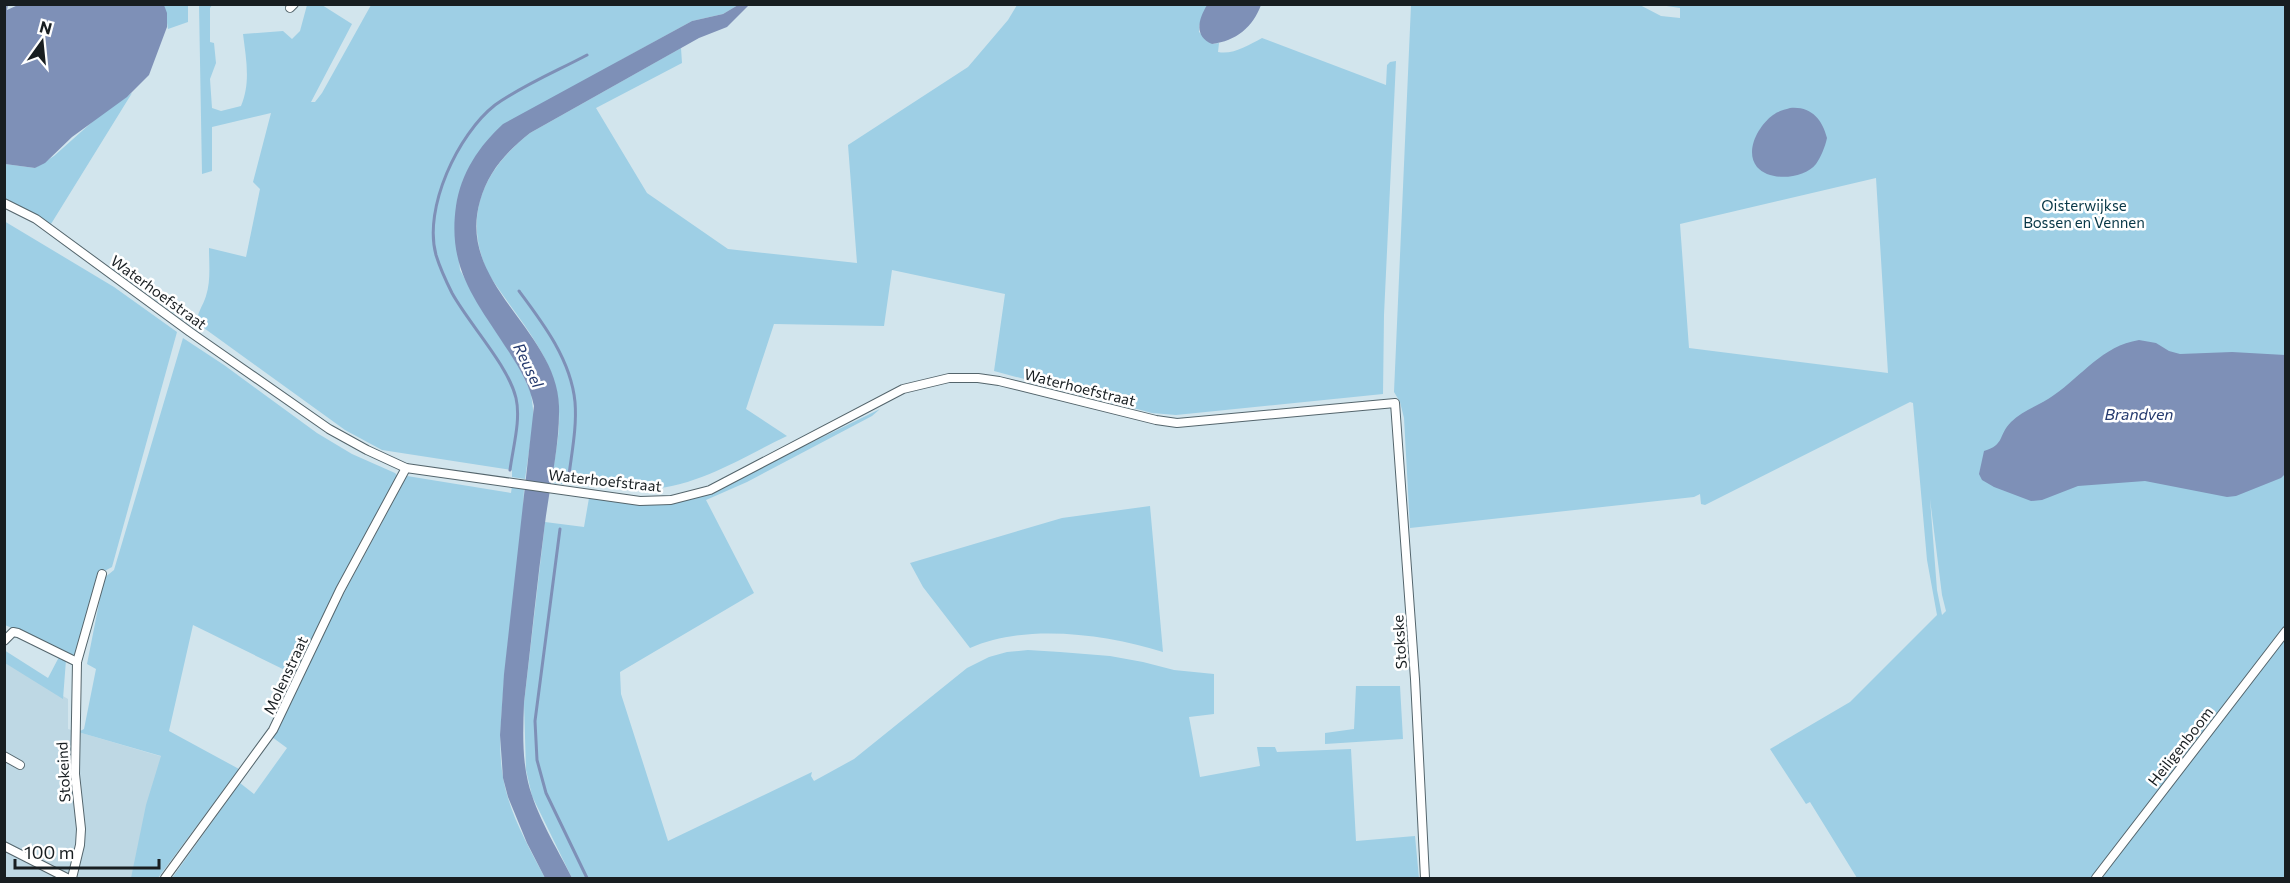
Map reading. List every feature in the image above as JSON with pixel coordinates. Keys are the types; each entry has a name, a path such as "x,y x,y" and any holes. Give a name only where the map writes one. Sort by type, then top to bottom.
{"street":[{"name":"Waterhoefstraat","path":"4,203 36,219 190,332 329,429 406,468 516,484 656,502 690,496 710,490 903,390 949,378 999,381 1156,420 1177,423 1395,404"},
{"name":"Stokske","path":"1395,404 1415,679 1425,879"},
{"name":"Molenstraat","path":"165,879 273,730 340,590 406,468"},
{"name":"Stokeind","path":"72,879 80,846 81,829 75,774 78,663 102,574"},
{"name":"Heiligenboom","path":"2096,879 2286,631"},
{"path":"4,641 13,632 18,633 78,663"},
{"path":"4,756 20,765"},
{"path":"4,846 67,879"}],"shaded area":[{"path":"4,661 68,699 68,729 163,757 141,878 5,878"}],"green space":[{"name":"Oisterwijkse Bossen en Vennen","path":"1638,4 1661,16 1680,18 1680,8 1660,5 2285,5 2285,878 1857,878 1810,802 1806,804 1770,749 1850,702 1937,615 1927,560 1913,403 1910,402 1705,505 1701,504 1700,494 1694,497 1410,528 1404,418 1400,402 1394,392 1411,5","holes":["1876,178 1888,373 1689,348 1680,224","1930,499 1946,611 1942,615 1937,590"]},
{"path":"164,5 188,5 188,22 168,29"},
{"path":"199,5 212,5 210,8 210,42 214,43 216,63 210,79 212,108 221,111 241,106 244,97 247,70 243,34 283,31 292,39 300,31 307,5 322,5 352,24 311,102 315,102 371,5 738,5 723,14 692,21 621,60 463,180 455,218 460,270 484,313 518,365 531,393 534,417 525,479 512,477 512,470 382,450 345,430 197,323 209,284 209,248 246,257 260,189 253,182 271,113 212,127 212,171 202,174"},
{"path":"1017,5 1207,5 1199,32 1212,44 1219,43 1218,52 1235,51 1262,38 1386,85 1387,65 1396,61 1384,315 1383,394 1176,415 1152,413 994,371 1005,294 892,270 884,326 774,324 746,409 787,436 721,469 669,487 629,488 564,478 562,484 551,483 559,421 555,383 540,349 488,273 480,252 477,232 477,213 489,179 514,147 530,133 681,48 682,63 596,108 647,193 728,249 857,263 848,145 968,67 1008,20"},
{"path":"132,93 51,224 5,198 5,164 35,168 54,156 100,115"},
{"path":"4,221 114,287 177,332 112,567 97,575 75,656 5,625"},
{"path":"183,338 317,433 352,454 398,476 293,674 193,625 169,731 239,769 158,878 131,878 146,805 161,756 78,732 84,729 96,669 87,664 104,578 114,570"},
{"path":"880,409 872,416 747,482 706,500 754,593 620,672 621,694 668,841 812,772 811,776 814,781 854,759 967,668 989,657 1028,650 1110,656 1174,670 1214,674 1214,714 1189,717 1200,777 1260,766 1257,747 1275,747 1277,752 1351,749 1356,841 1415,836 1419,878 572,878 532,796 526,770 524,703 545,522 584,527 589,498 631,503 659,503 700,497"},
{"path":"407,476 511,493 512,486 524,488 521,540 503,694 501,756 503,777 510,803 520,829 545,878 172,878 240,783 254,794 287,748 272,737 337,606"},
{"path":"1150,506 1163,652 1117,640 1066,634 1015,636 992,640 970,648 923,587 910,563 1062,518"},
{"path":"4,650 48,678 59,657 66,660 63,699 5,663"},
{"path":"1356,686 1400,686 1403,739 1325,744 1325,733 1354,729"}],"water":[{"path":"1207,4 1261,5 1258,13 1242,32 1229,40 1212,44 1202,37 1199,27"},
{"path":"5,5 8,5 7,10 18,5 164,5 167,13 167,27 149,75 127,97 72,137 45,163 35,168 5,164"},
{"name":"Reusel","path":"738,5 749,5 727,27 699,38 530,133 499,163 480,201 476,231 482,257 494,282 542,354 554,379 559,406 556,450 542,546 524,703 523,743 526,772 541,819 572,878 545,878 527,843 508,797 503,778 500,735 504,674 534,406 521,371 476,301 460,267 454,229 458,194 472,161 486,141 503,124 692,21 723,14"},
{"path":"1790,108 1804,109 1814,115 1822,125 1827,138 1821,155 1811,169 1804,173 1778,177 1763,172 1757,167 1753,161 1753,146 1758,132 1768,119 1777,112"},
{"name":"Brandven","path":"2139,340 2156,343 2169,351 2180,354 2232,352 2285,355 2286,473 2281,478 2236,496 2227,497 2145,481 2078,486 2042,500 2031,501 1982,480 1979,474 1984,451 1998,443 2011,422 2054,395 2103,355 2126,343"}],"waterway":[{"path":"510,470 517,424 516,398 505,372 459,305 445,279 436,255 433,236 435,216 447,173 468,134 481,118 495,105 517,91 587,55"},
{"path":"519,291 554,343 568,371 575,402 574,438 569,475"},
{"path":"560,529 535,721 537,760 546,793 587,878"}]}
